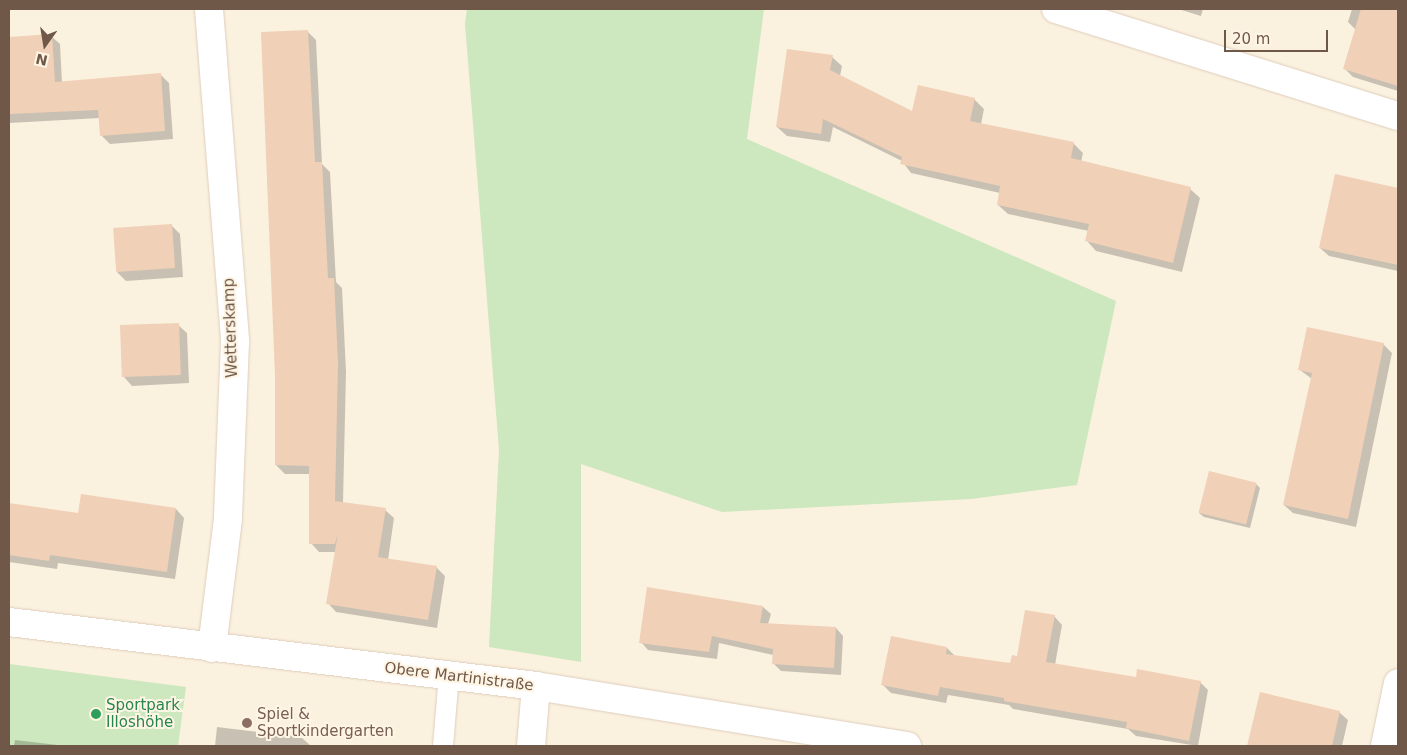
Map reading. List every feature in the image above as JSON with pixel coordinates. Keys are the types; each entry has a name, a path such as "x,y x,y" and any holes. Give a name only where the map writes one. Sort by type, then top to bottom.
{"street":[{"name":"Wetterskamp","path":"208,9 235,342 228,519 212,648"},
{"path":"1056,9 1398,116"},
{"name":"Obere Martinistraße","path":"9,622 536,686 907,746"},
{"path":"1385,746 1398,683"},
{"path":"531,746 536,686"}],"lane":[{"path":"443,746 449,674"}],"green space":[{"path":"467,9 764,9 747,139 1116,301 1077,485 971,499 722,512 581,464 581,662 489,647 499,450 465,24"},
{"name":"Sportpark Illoshöhe","path":"9,664 186,687 178,746 9,746"}],"building":[{"path":"1361,9 1398,9 1398,86 1343,69"},
{"path":"308,30 315,162 322,162 328,278 334,278 338,363 335,501 386,508 378,557 437,566 428,620 326,604 338,533 335,544 309,544 309,466 275,465 275,376 261,32"},
{"path":"52,34 55,82 161,73 165,131 100,136 98,110 9,114 9,37"},
{"path":"787,49 833,55 830,70 912,111 918,85 975,98 970,121 1074,142 1071,158 1191,187 1173,263 1085,241 1089,224 997,205 1000,186 900,164 902,157 823,119 821,134 776,127"},
{"path":"1335,174 1398,188 1398,265 1319,248"},
{"path":"172,224 175,268 116,272 113,228"},
{"path":"179,323 181,375 122,377 120,325"},
{"path":"1307,327 1384,343 1348,519 1283,505 1312,373 1298,370"},
{"path":"1209,471 1257,483 1246,525 1199,513"},
{"path":"81,494 176,508 167,572 50,555 49,561 9,555 9,503 78,513"},
{"path":"647,587 763,606 760,623 836,627 834,668 772,664 773,649 712,636 709,652 639,643"},
{"path":"1025,610 1055,615 1046,662 1136,677 1137,669 1201,681 1189,741 1126,728 1127,722 1004,701 1004,698 940,687 938,696 881,685 891,636 947,647 946,654 1010,663 1012,655 1017,656"},
{"path":"1260,692 1340,711 1332,746 1247,746"}],"place":[{"name":"Sportpark Illoshöhe","path":"96,714"},
{"name":"Spiel & Sportkindergarten","path":"247,723"}]}
